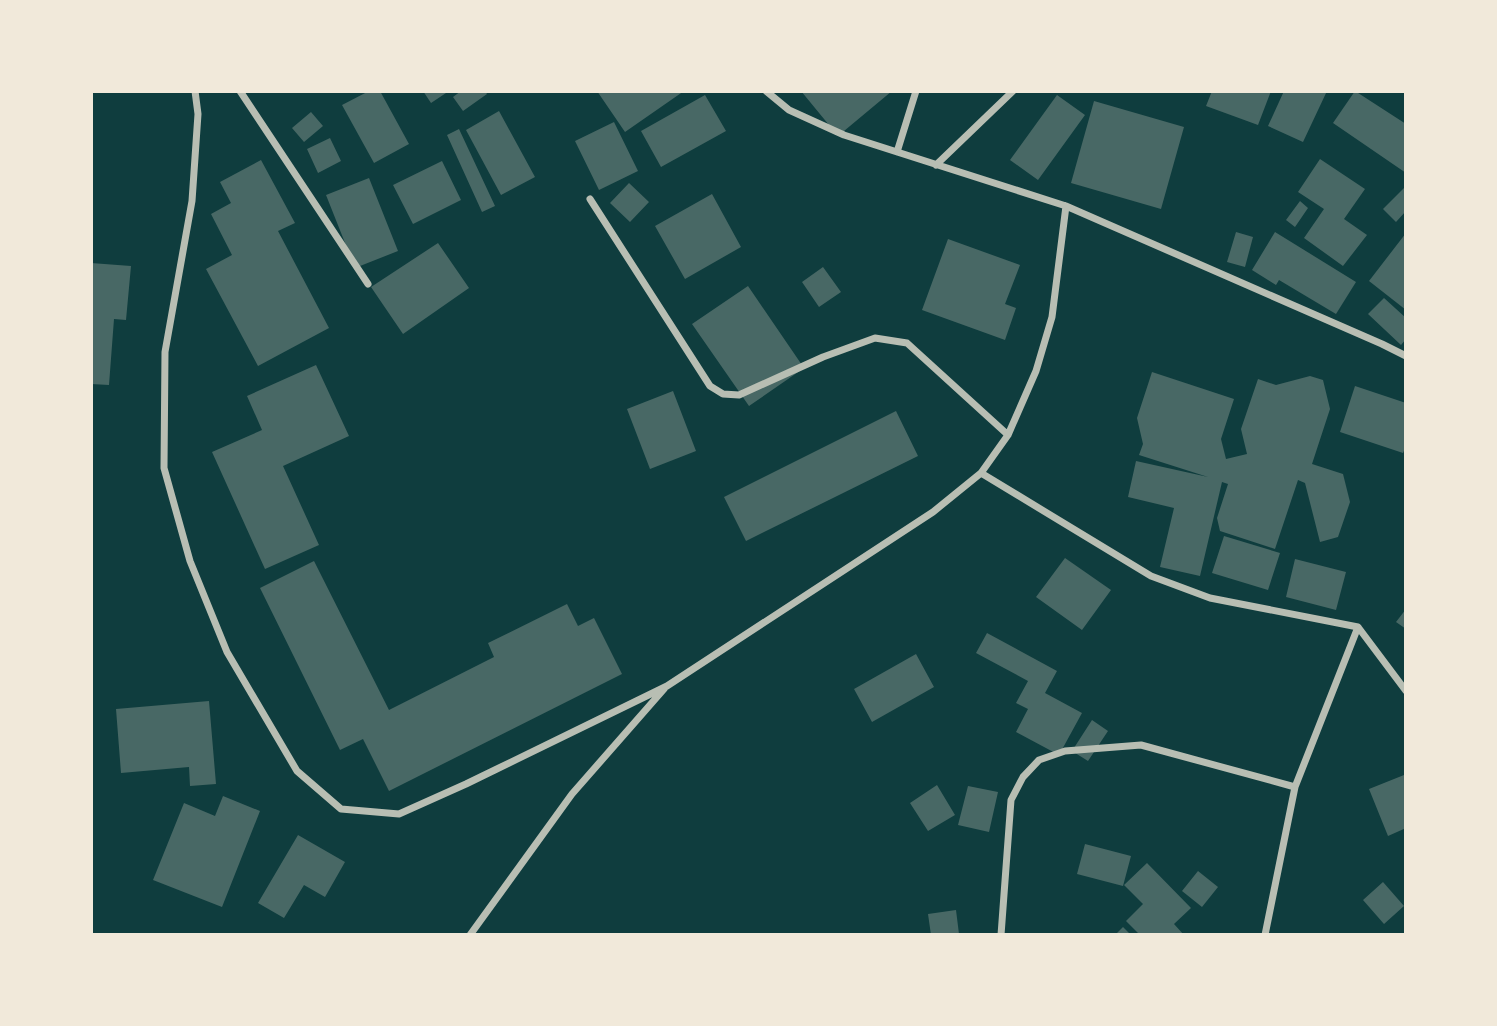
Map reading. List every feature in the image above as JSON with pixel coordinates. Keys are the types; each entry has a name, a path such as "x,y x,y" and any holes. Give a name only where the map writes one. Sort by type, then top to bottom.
{"street":[{"path":"195,91 198,114 192,201 165,352 164,468 190,561 227,652 297,771 341,809 399,814 667,686 933,512 981,473 1007,435 1036,371 1052,317 1066,206"},
{"path":"240,91 368,284"},
{"path":"766,91 789,110 844,135 1066,206 1406,356"},
{"path":"897,152 916,91"},
{"path":"936,164 1013,91"},
{"path":"590,199 710,386 723,394 739,395 823,357 875,338 907,343 1007,435"},
{"path":"981,473 1151,576 1209,597 1358,627 1406,691"},
{"path":"1265,935 1295,788 1358,627"},
{"path":"470,935 572,794 667,686"},
{"path":"1001,935 1011,800 1023,777 1039,760 1065,751 1141,745 1295,788"}],"building":[{"path":"369,91 380,91 409,144 374,163 342,105"},
{"path":"423,91 449,91 431,103"},
{"path":"461,91 485,91 487,94 463,111 453,97"},
{"path":"597,91 684,91 625,132"},
{"path":"801,91 892,91 838,136"},
{"path":"1212,91 1271,91 1258,125 1206,106"},
{"path":"1284,91 1327,91 1303,142 1268,126"},
{"path":"1355,91 1406,124 1406,173 1333,123"},
{"path":"705,95 726,131 661,167 641,131"},
{"path":"1057,95 1085,115 1038,180 1010,160"},
{"path":"1094,101 1184,127 1161,209 1071,183"},
{"path":"499,111 535,177 501,195 466,130"},
{"path":"311,112 323,126 304,142 292,128"},
{"path":"614,122 638,171 599,190 575,141"},
{"path":"459,129 495,206 482,212 447,135"},
{"path":"330,138 341,161 318,173 307,149"},
{"path":"1320,159 1365,189 1344,219 1367,235 1343,266 1304,238 1324,209 1298,192"},
{"path":"261,160 295,223 278,231 329,328 258,366 206,269 232,255 211,214 231,203 220,182"},
{"path":"442,161 461,200 413,224 393,185"},
{"path":"369,178 398,251 355,268 326,195"},
{"path":"629,183 649,202 630,222 610,203"},
{"path":"1406,186 1406,211 1396,222 1383,209"},
{"path":"712,194 741,247 685,279 655,226"},
{"path":"1300,201 1308,208 1295,227 1286,220"},
{"path":"1236,232 1253,237 1245,267 1227,262"},
{"path":"1275,232 1356,282 1336,314 1279,280 1276,285 1252,270"},
{"path":"1406,233 1406,310 1369,281"},
{"path":"948,239 1020,265 1005,304 1016,308 1005,340 922,310"},
{"path":"438,243 469,288 403,334 371,287"},
{"path":"91,263 131,266 126,320 114,319 109,385 91,384"},
{"path":"823,267 841,292 819,307 802,282"},
{"path":"748,286 804,368 749,406 692,324"},
{"path":"1384,298 1406,318 1406,339 1401,345 1368,314"},
{"path":"316,365 349,436 283,466 319,545 265,569 212,452 262,430 247,396"},
{"path":"1152,372 1234,399 1221,439 1226,459 1247,454 1241,429 1258,379 1276,385 1310,376 1323,380 1330,409 1312,464 1343,474 1350,502 1338,537 1320,542 1305,483 1298,480 1275,549 1220,531 1217,518 1228,484 1222,482 1200,576 1160,567 1174,508 1128,497 1136,461 1208,477 1139,455 1143,444 1137,418"},
{"path":"1355,386 1406,403 1406,446 1403,453 1340,432"},
{"path":"673,391 696,451 650,469 627,409"},
{"path":"896,411 918,456 746,541 724,497"},
{"path":"1224,536 1280,553 1268,590 1212,573"},
{"path":"1065,558 1111,590 1082,630 1036,597"},
{"path":"1295,559 1346,572 1336,610 1286,597"},
{"path":"314,561 389,710 494,657 488,643 567,604 578,626 594,618 622,674 389,791 363,739 340,750 260,588"},
{"path":"1406,609 1406,629 1396,622"},
{"path":"987,633 1057,671 1045,693 1082,713 1059,755 1016,732 1028,709 1016,703 1028,681 976,653"},
{"path":"916,654 934,687 872,722 854,689"},
{"path":"209,701 216,784 190,786 189,767 121,773 116,709"},
{"path":"1092,720 1108,731 1088,761 1072,751"},
{"path":"1404,775 1406,828 1388,836 1369,789"},
{"path":"937,785 955,815 928,831 910,803"},
{"path":"968,786 998,792 989,832 958,825"},
{"path":"223,796 260,811 222,907 153,880 184,803 215,816"},
{"path":"298,835 345,862 325,897 304,885 284,918 258,903"},
{"path":"1085,844 1131,856 1123,886 1077,874"},
{"path":"1147,863 1191,908 1174,924 1184,935 1140,935 1126,921 1143,904 1124,885"},
{"path":"1198,871 1218,887 1202,907 1182,891"},
{"path":"1383,882 1404,906 1384,924 1363,900"},
{"path":"956,910 959,934 931,935 928,914"},
{"path":"1123,927 1131,935 1115,935"}]}
